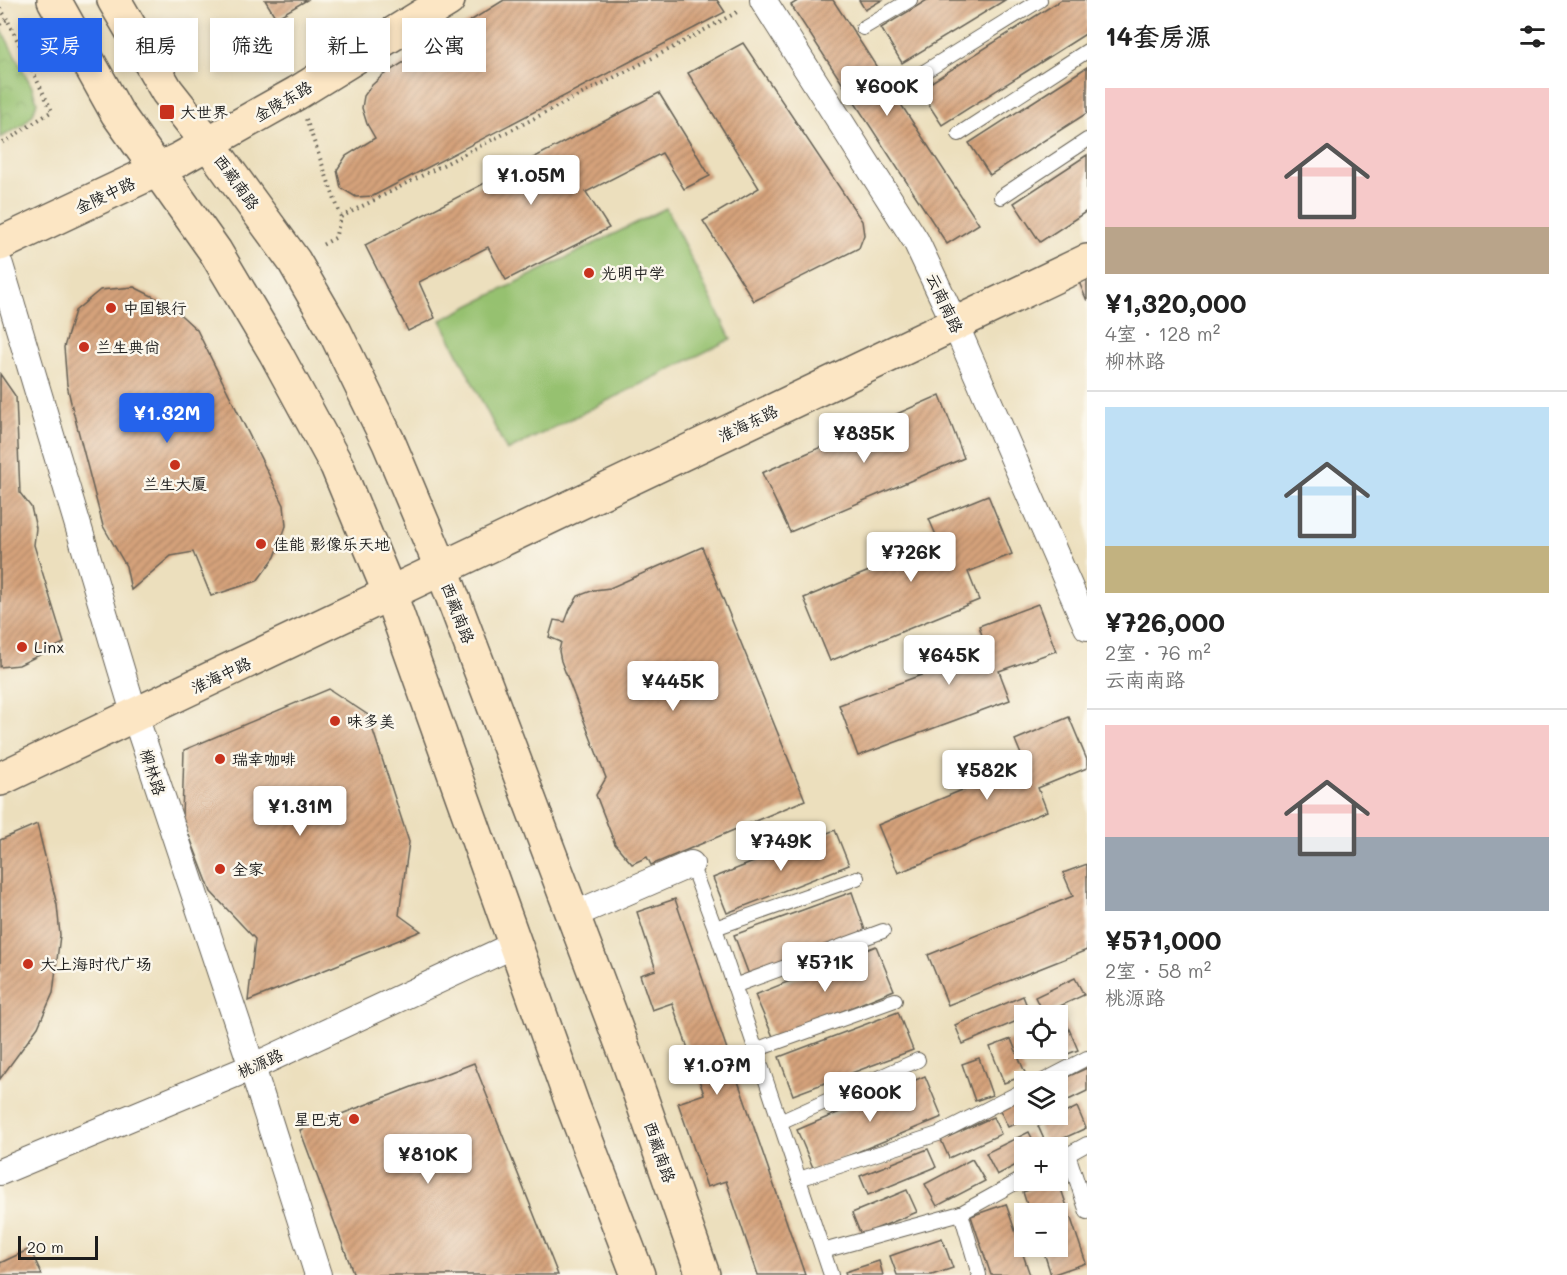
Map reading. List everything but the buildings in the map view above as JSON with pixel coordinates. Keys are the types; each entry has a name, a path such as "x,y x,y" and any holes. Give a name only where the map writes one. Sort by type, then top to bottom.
{"main road":[{"path":"54,0 117,113 215,251 275,352 331,455 390,594 573,1106 638,1275"},
{"name":"西藏南路","path":"114,0 168,91 294,261 335,332 389,443 442,569 573,915 630,1066 704,1275"},
{"name":"金陵东路","path":"208,143 297,93 448,0"},
{"name":"金陵中路","path":"0,244 208,143"},
{"name":"淮海东路","path":"442,569 1087,261"},
{"name":"淮海中路","path":"0,779 442,569"}],"street":[{"name":"云南南路","path":"755,3 916,241 955,324 1087,627"},
{"name":"柳林路","path":"0,265 135,716 252,1067 318,1275"},
{"path":"573,915 692,864"},
{"name":"桃源路","path":"0,1172 252,1067 516,944"}],"lane":[{"path":"863,28 910,0"},
{"path":"916,77 1040,0"},
{"path":"959,134 1087,51"},
{"path":"1001,197 1087,140"},
{"path":"692,864 831,1275"},
{"path":"715,928 857,878"},
{"path":"734,986 883,931"},
{"path":"755,1050 895,1000"},
{"path":"1062,1071 1087,1058"},
{"path":"780,1122 918,1060"},
{"path":"799,1179 938,1134 1014,1095"},
{"path":"1068,1154 1087,1144"},
{"path":"1068,1168 1087,1212"},
{"path":"823,1251 961,1213 1014,1184"},
{"path":"961,1213 979,1275"}],"path":[{"path":"341,217 668,50 755,3"},
{"path":"0,8 52,111 0,144"},
{"path":"0,24 7,19"},
{"path":"294,261 335,238 341,217 297,93"}],"green space":[{"path":"0,27 18,61 18,72 24,72 37,102 33,114 23,125 0,138"},
{"path":"666,208 731,339 507,451 441,320"}],"place":[{"name":"大世界","path":"167,112"},
{"name":"光明中学","path":"589,273"},
{"name":"中国银行","path":"111,308"},
{"name":"兰生典尚","path":"84,347"},
{"name":"兰生大厦","path":"175,465"},
{"name":"佳能 影像乐天地","path":"261,544"},
{"name":"Linx","path":"22,647"},
{"name":"味多美","path":"335,721"},
{"name":"瑞幸咖啡","path":"220,759"},
{"name":"全家","path":"220,869"},
{"name":"大上海时代广场","path":"28,964"},
{"name":"星巴克","path":"354,1119"}]}
